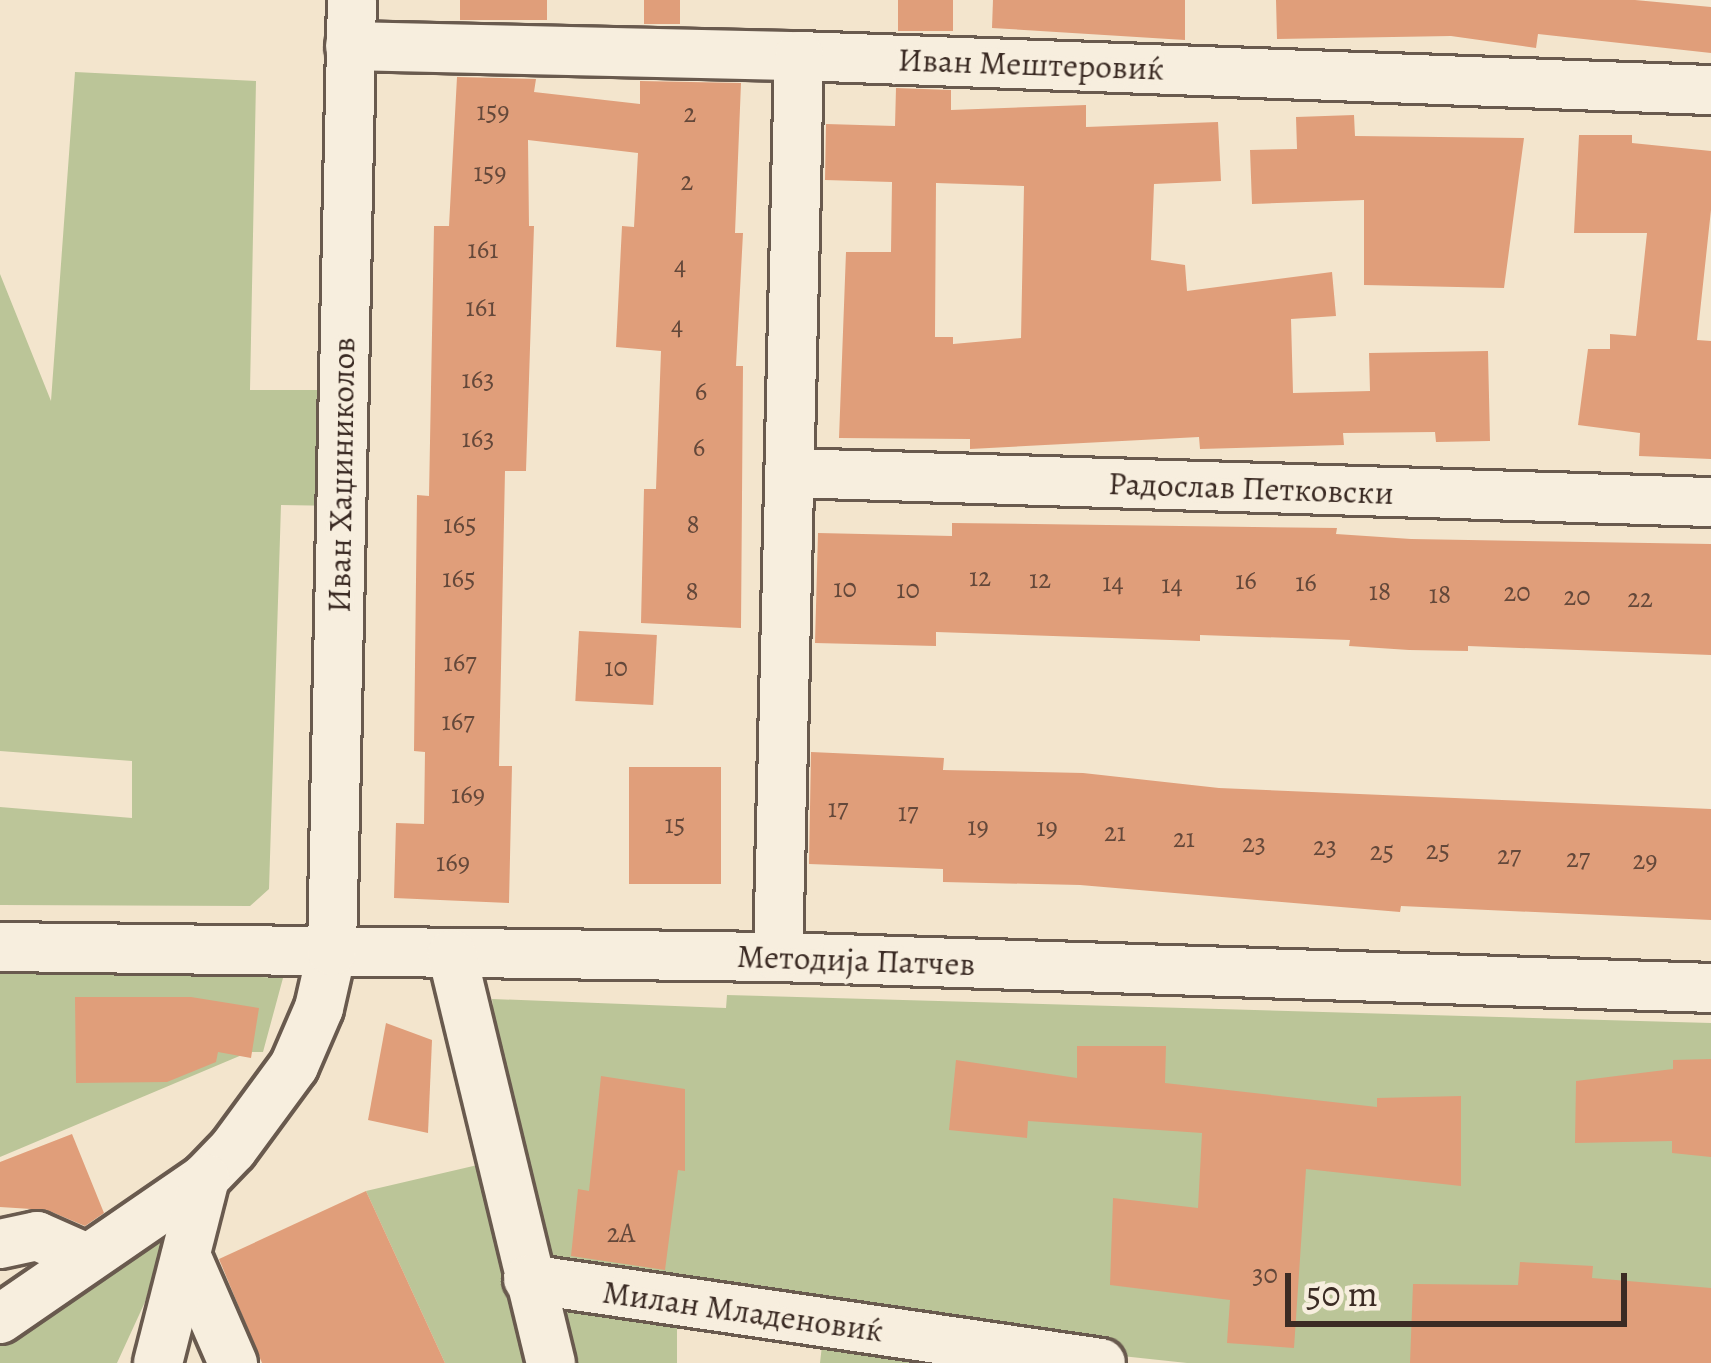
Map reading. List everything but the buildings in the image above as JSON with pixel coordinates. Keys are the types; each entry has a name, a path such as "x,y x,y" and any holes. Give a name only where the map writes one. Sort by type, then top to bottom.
{"street":[{"name":"Иван Мештеровиќ","path":"351,23 799,56 1711,90"},
{"name":"Иван Хаџиниколов","path":"205,1178 233,1149 294,1066 319,1008 332,950 351,23"},
{"path":"778,956 799,56"},
{"name":"Радослав Петковски","path":"791,473 1711,502"},
{"name":"Методија Патчев","path":"0,947 778,956 1711,988"},
{"path":"452,954 550,1363"},
{"path":"158,1363 205,1178"},
{"path":"0,1319 205,1178"},
{"path":"0,1244 38,1236 87,1258"},
{"path":"187,1256 233,1363"},
{"name":"Милан Младеновиќ","path":"528,1280 1101,1363"}],"green space":[{"path":"75,72 256,81 250,390 343,390 341,506 281,505 269,889 250,906 0,905 0,807 132,818 132,761 0,751 0,274 51,401"},
{"path":"0,967 283,978 263,1052 249,1052 0,1157"},
{"path":"727,995 1711,1023 1711,1363 1187,1363 1066,1350 1037,1363 820,1363 825,1319 677,1306 677,1363 445,1363 366,1191 499,1160 512,1172 492,999 726,1008"},
{"path":"172,1210 145,1302 117,1363 0,1363 0,1344 71,1296"}]}
